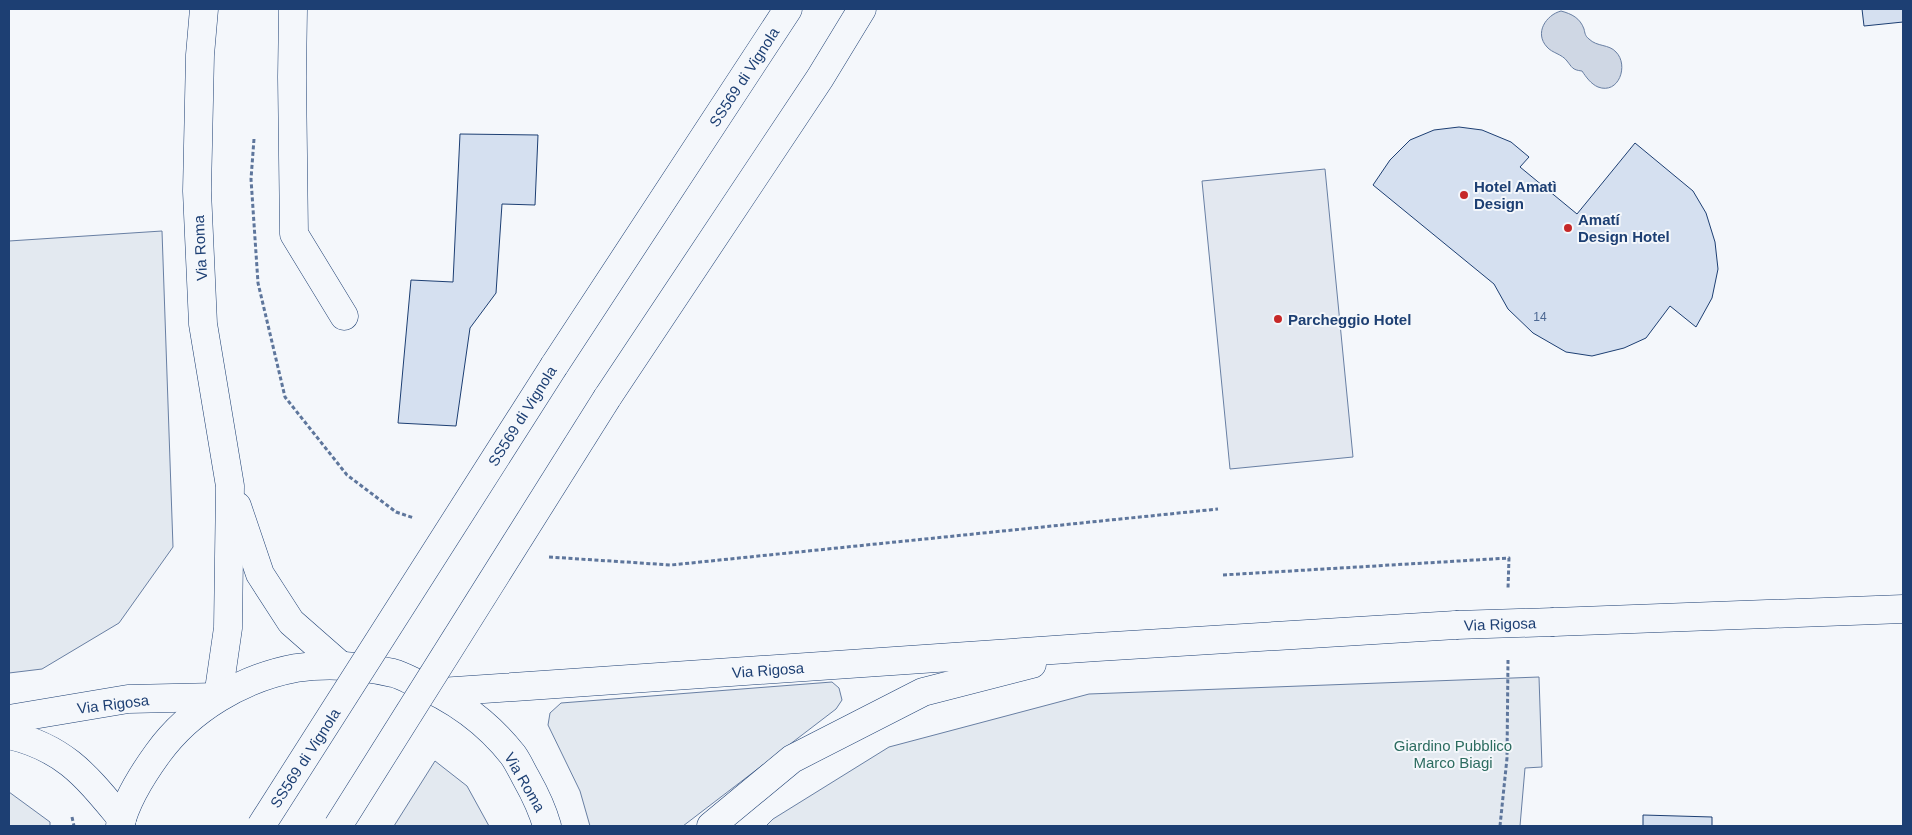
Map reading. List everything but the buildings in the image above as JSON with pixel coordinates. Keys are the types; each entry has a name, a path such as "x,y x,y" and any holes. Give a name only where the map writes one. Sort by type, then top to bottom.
{"main road":[{"name":"Via Roma","path":"204,9 200,55 197,190 203,324 230,486 260,574 291,622 340,665"},
{"path":"293,9 294,234 344,316"},
{"name":"SS569 di Vignola","path":"261,826 554,366 788,9"},
{"path":"338,826 607,398 820,78 862,9"},
{"name":"Via Roma","path":"218,697 228,628 230,486"},
{"name":"Via Rigosa","path":"440,692 1097,647 1456,625 1903,608"},
{"name":"Via Rigosa","path":"711,826 792,759 923,692 1097,647"},
{"name":"Via Roma","path":"121,822 141,776 168,739 193,716 218,697 257,679 296,668 340,665 395,674 440,692 479,719 514,756 542,806 547,826"},
{"name":"Via Rigosa","path":"9,719 128,699 218,697"},
{"path":"9,735 48,749 69,761 88,778 121,822"}],"path":[{"path":"255,132 252,180 258,284 284,397 347,475 396,512 415,518"},
{"path":"548,556 671,565 1218,509"},
{"path":"1500,826 1507,758"}],"green space":[{"path":"162,231 173,547 119,623 42,669 9,673 9,241"},
{"name":"Giardino Pubblico Marco Biagi","path":"1539,677 1542,767 1525,768 1520,826 766,826 773,819 889,747 1089,694"},
{"path":"832,682 839,688 842,700 836,709 683,826 590,826 580,791 548,725 550,713 561,703"},
{"path":"435,761 467,786 489,826 394,826"},
{"path":"9,792 50,822 50,826 9,826"}],"shaded area":[{"path":"1561,11 1578,19 1586,36 1592,42 1613,49 1616,52 1622,64 1622,71 1612,87 1595,86 1582,71 1573,68 1565,59 1549,49 1543,42 1542,31 1544,25 1551,16"},
{"name":"Parcheggio Hotel","path":"1325,169 1353,457 1230,469 1202,181"}],"place":[{"name":"Hotel Amatì Design","path":"1464,195"},
{"name":"Amatí Design Hotel","path":"1568,228"},
{"name":"Parcheggio Hotel","path":"1278,319"}]}
